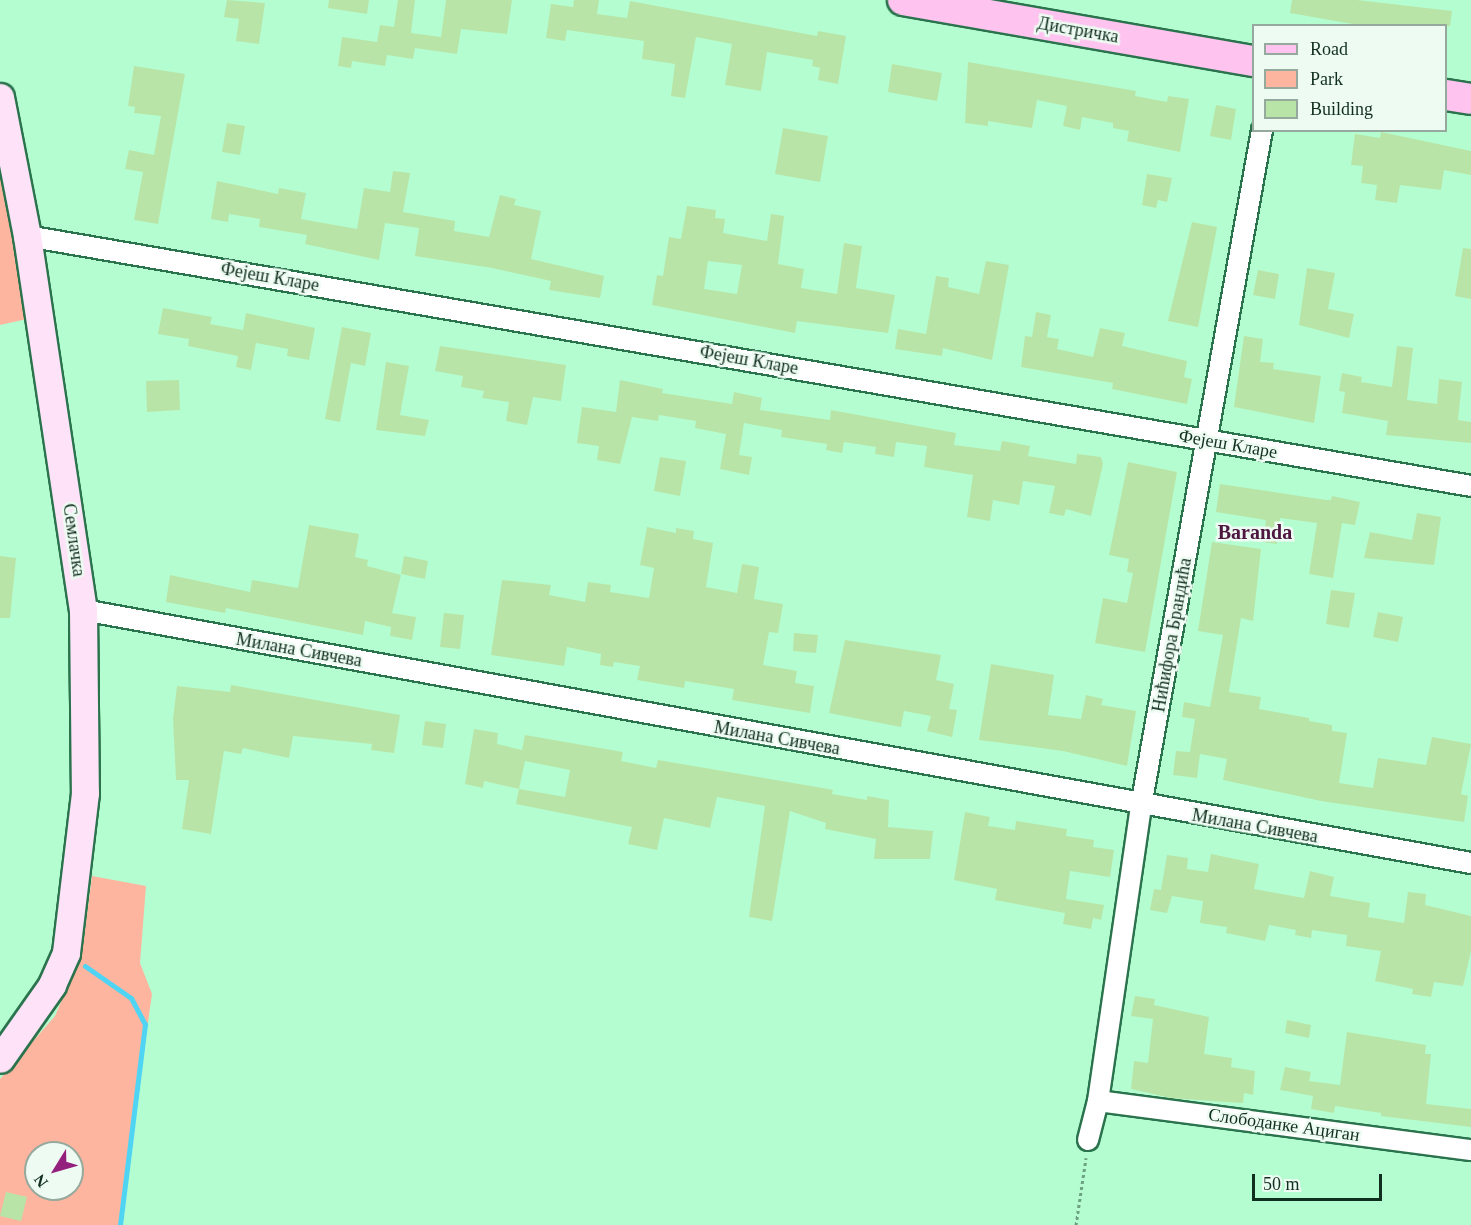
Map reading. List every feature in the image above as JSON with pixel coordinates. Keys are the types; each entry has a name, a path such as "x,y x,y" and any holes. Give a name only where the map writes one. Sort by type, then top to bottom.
{"main road":[{"name":"Дистричка","path":"903,0 1252,61"},
{"path":"1447,95 1471,99"},
{"name":"Семлачка","path":"0,96 27,236 83,610 85,794 71,926 66,952 51,985 0,1059"}],"street":[{"name":"Нићифора Брандића","path":"1088,1140 1098,1101 1141,806 1262,132"},
{"name":"Фејеш Кларе","path":"27,236 1471,486"},
{"name":"Милана Сивчева","path":"83,610 1141,806 1471,863"},
{"name":"Слободанке Ациган","path":"1098,1101 1471,1150"}],"path":[{"path":"1076,1225 1088,1140"}],"green space":[{"path":"0,153 27,319 0,325"},
{"path":"92,876 146,886 140,963 152,994 119,1225 0,1225 0,1079 55,1016 82,953"}],"building":[{"path":"227,0 265,3 259,44 236,41 239,19 224,17"},
{"path":"329,0 369,0 367,14 328,8"},
{"path":"398,0 415,0 411,33 441,37 446,0 512,0 507,34 461,29 457,54 415,48 413,59 387,55 385,66 352,61 351,68 338,66 342,37 377,42 380,25 394,27"},
{"path":"574,0 599,0 597,14 627,18 630,1 817,36 818,31 846,36 838,84 818,80 820,68 812,66 813,60 767,52 761,91 725,85 732,44 696,37 685,98 671,96 675,64 642,59 644,41 567,30 565,41 546,38 551,4 573,7"},
{"path":"1292,0 1357,0 1452,11 1450,26 1447,24 1353,24 1290,13"},
{"path":"968,62 1136,91 1135,96 1167,102 1168,96 1189,99 1180,152 1127,141 1129,131 1113,128 1113,123 1082,117 1080,130 1063,126 1067,106 1037,100 1032,128 988,121 988,126 965,123"},
{"path":"892,64 942,73 937,101 888,92"},
{"path":"134,66 185,74 158,224 134,220 143,172 125,169 129,150 154,155 161,116 134,113 135,107 128,106"},
{"path":"1216,105 1236,109 1231,140 1210,136"},
{"path":"227,123 245,126 240,155 222,152"},
{"path":"783,128 828,136 820,182 775,174"},
{"path":"1381,132 1471,151 1471,175 1444,170 1441,190 1400,185 1397,203 1375,200 1377,185 1361,183 1363,166 1351,165 1355,134 1380,138"},
{"path":"393,171 410,173 403,212 455,221 454,231 489,237 500,195 516,199 514,205 541,211 531,259 604,276 600,298 549,290 551,281 492,268 415,256 419,228 385,223 379,260 305,244 307,235 259,227 260,219 229,214 228,222 211,219 217,181 278,194 279,188 306,193 301,219 357,229 364,188 390,192"},
{"path":"1147,174 1172,178 1167,202 1158,200 1156,208 1142,205"},
{"path":"687,206 716,210 715,218 725,219 723,233 767,241 771,214 784,216 778,264 804,269 801,288 837,294 844,243 862,246 856,288 895,295 888,333 797,321 795,333 652,305 657,275 663,276 669,237 681,239","holes":["708,261 742,265 737,294 704,289"]},
{"path":"1192,222 1217,227 1198,327 1168,321"},
{"path":"1463,248 1471,249 1471,299 1455,296"},
{"path":"986,261 1009,265 992,360 943,348 942,356 895,349 898,329 926,334 936,276 949,278 948,287 979,294"},
{"path":"1307,268 1335,273 1328,309 1354,314 1349,338 1299,325"},
{"path":"1258,270 1279,274 1275,299 1253,295"},
{"path":"163,308 212,317 210,324 243,330 246,313 315,328 309,360 287,356 288,349 256,343 251,370 236,367 238,356 188,346 189,339 158,334"},
{"path":"1036,312 1051,315 1047,337 1059,339 1057,349 1093,357 1100,328 1125,333 1122,346 1187,361 1184,377 1192,379 1187,404 1112,389 1113,383 1021,367 1025,336 1032,337"},
{"path":"342,327 371,333 365,366 351,363 340,422 325,419"},
{"path":"1244,336 1263,339 1260,362 1274,363 1273,369 1321,376 1314,423 1234,407"},
{"path":"440,346 566,365 561,401 533,397 527,425 506,421 509,402 482,398 484,391 461,387 463,376 435,371"},
{"path":"1397,346 1413,348 1407,400 1437,404 1439,379 1462,382 1458,420 1471,422 1471,443 1386,435 1388,421 1342,413 1345,392 1339,391 1342,373 1362,377 1361,382 1392,387"},
{"path":"386,362 409,366 400,415 429,420 425,436 376,430"},
{"path":"179,380 180,410 147,412 146,381"},
{"path":"620,380 663,389 662,393 732,404 734,392 762,398 760,410 830,420 831,410 956,433 954,445 1000,451 1002,441 1030,446 1028,456 1076,464 1077,454 1101,457 1103,464 1091,516 1066,509 1064,516 1049,513 1055,486 1023,481 1019,505 993,500 990,521 967,517 973,475 924,467 927,446 896,442 894,457 875,454 876,447 844,442 842,453 826,450 827,444 781,437 782,430 744,423 739,455 752,457 749,475 720,469 726,434 695,428 696,421 659,415 658,421 632,417 620,464 597,460 599,446 577,443 582,407 616,412"},
{"path":"660,457 686,461 680,496 654,491"},
{"path":"1128,462 1177,472 1145,652 1095,643 1103,598 1127,603 1133,573 1127,572 1129,559 1109,555"},
{"path":"1220,484 1326,500 1331,500 1332,496 1360,502 1355,525 1342,523 1333,578 1309,574 1317,523 1280,518 1277,544 1263,542 1266,520 1216,512"},
{"path":"1417,513 1441,517 1434,565 1364,558 1370,532 1412,540"},
{"path":"309,525 359,534 355,557 368,560 367,566 401,575 392,613 416,617 412,640 390,636 391,627 365,621 363,635 226,608 225,613 166,602 170,575 250,592 252,580 298,588"},
{"path":"647,527 676,533 676,528 694,531 693,539 713,543 706,587 737,593 742,564 759,567 754,599 783,604 778,633 769,632 763,665 797,671 795,683 814,686 810,713 732,700 734,689 685,681 684,688 637,680 640,666 614,662 613,667 600,665 601,654 567,647 564,666 491,655 502,580 551,585 549,595 585,602 588,582 611,585 610,592 649,598 654,568 640,565"},
{"path":"1212,542 1261,549 1253,621 1241,618 1229,692 1261,697 1259,709 1309,718 1309,721 1332,725 1332,731 1347,733 1339,783 1373,788 1378,758 1426,765 1432,737 1471,744 1461,794 1468,796 1464,822 1321,801 1223,780 1227,759 1200,754 1197,778 1173,775 1176,751 1190,752 1195,719 1182,717 1184,702 1210,707 1223,635 1198,631"},
{"path":"0,556 16,558 10,618 0,618"},
{"path":"404,556 428,561 425,579 401,574"},
{"path":"1331,590 1355,593 1349,628 1326,624"},
{"path":"1378,612 1403,617 1398,642 1373,637"},
{"path":"444,613 464,615 460,649 440,647"},
{"path":"794,633 818,635 816,653 793,651"},
{"path":"845,640 941,655 936,680 954,684 949,709 957,710 952,737 927,731 931,716 904,711 901,727 829,713"},
{"path":"991,664 1054,675 1048,715 1081,719 1086,695 1103,699 1101,705 1136,711 1127,766 1063,751 979,740"},
{"path":"231,685 400,715 394,753 371,750 372,744 293,736 289,758 243,748 241,754 224,751 211,834 182,829 189,780 176,780 173,719 177,686 230,692"},
{"path":"425,721 446,724 443,748 422,745"},
{"path":"474,729 498,733 497,744 522,750 525,735 623,752 621,761 656,768 658,760 823,788 833,790 832,794 867,800 867,796 889,800 888,827 933,831 930,859 874,859 876,839 825,829 826,823 790,811 772,921 749,917 765,806 717,797 710,828 664,818 657,850 628,844 632,827 516,804 519,789 484,781 483,788 465,784","holes":["525,761 570,770 565,797 519,789"]},
{"path":"965,812 990,817 988,826 1015,830 1016,821 1067,829 1066,836 1094,840 1093,847 1114,850 1110,877 1070,871 1066,899 1104,905 1101,920 1093,918 1091,929 1063,924 1065,913 995,900 997,889 954,880"},
{"path":"1211,854 1259,864 1254,889 1304,898 1310,871 1334,877 1330,896 1370,903 1368,917 1404,923 1408,892 1426,894 1425,905 1471,916 1471,951 1463,986 1434,982 1431,997 1412,994 1413,989 1375,981 1381,951 1346,946 1347,935 1312,930 1311,938 1295,935 1296,930 1269,925 1265,941 1226,933 1227,927 1200,923 1203,901 1172,896 1167,913 1150,910 1154,889 1161,890 1167,855 1188,858 1187,869 1208,872"},
{"path":"1135,996 1155,999 1154,1005 1209,1017 1204,1054 1232,1058 1231,1067 1255,1071 1253,1095 1244,1093 1243,1103 1171,1098 1131,1089 1134,1061 1148,1063 1153,1019 1131,1016"},
{"path":"1287,1020 1311,1025 1309,1038 1285,1033"},
{"path":"1347,1032 1426,1045 1425,1054 1431,1054 1426,1104 1471,1109 1471,1127 1381,1116 1381,1113 1335,1106 1334,1113 1311,1109 1313,1096 1280,1090 1285,1067 1311,1072 1309,1081 1340,1085"},
{"path":"6,1192 24,1196 24,1201 26,1201 21,1221 0,1216"}],"waterway":[{"path":"85,966 131,998 145,1024 120,1225"}],"district":[{"name":"Baranda","path":"1255,532"}]}
